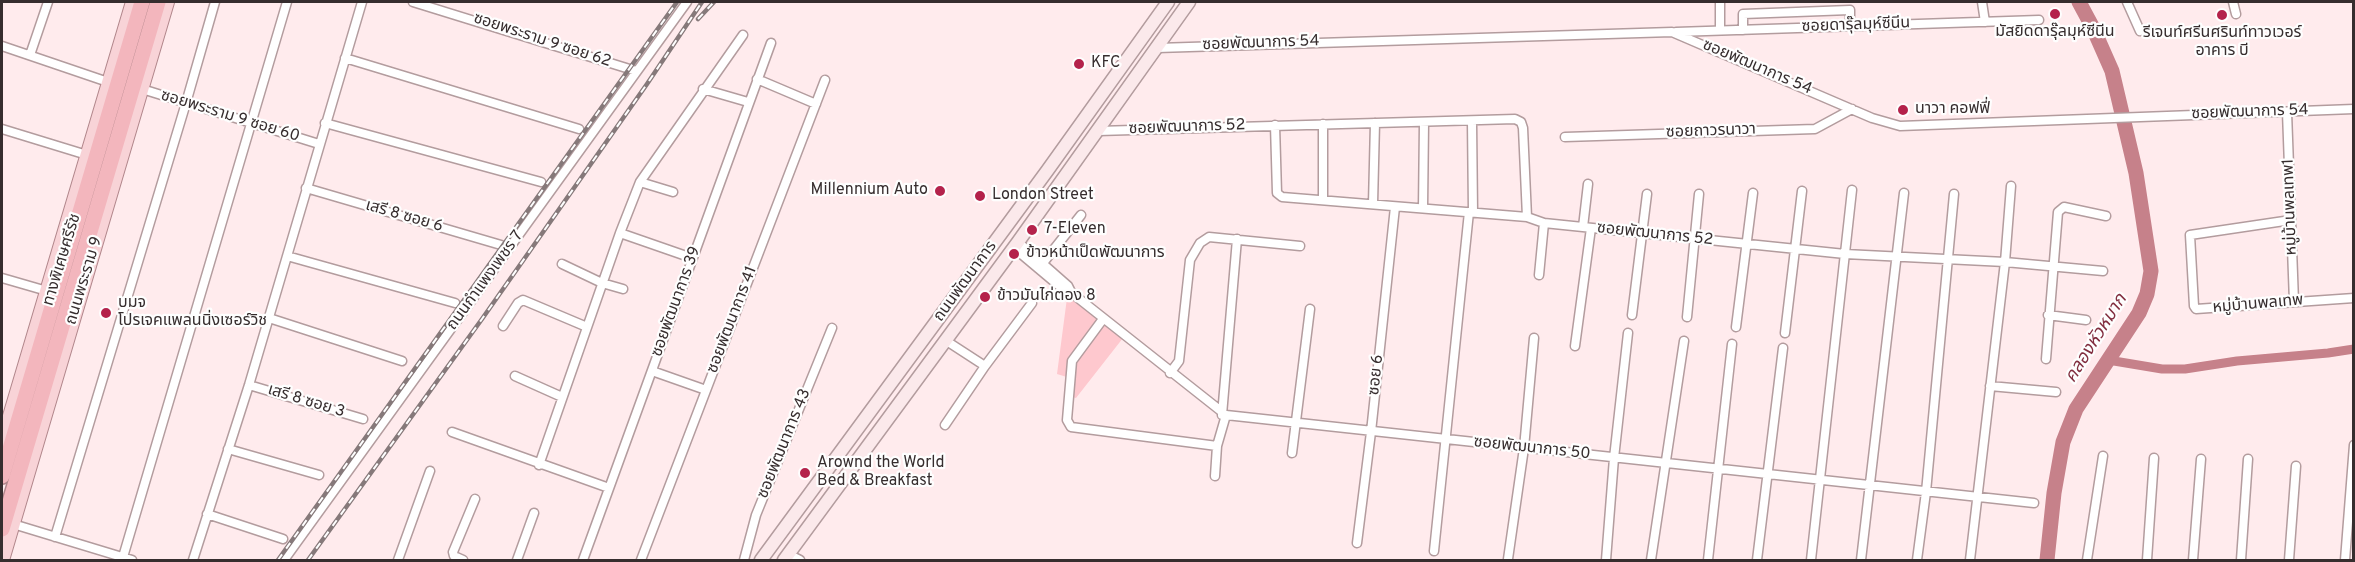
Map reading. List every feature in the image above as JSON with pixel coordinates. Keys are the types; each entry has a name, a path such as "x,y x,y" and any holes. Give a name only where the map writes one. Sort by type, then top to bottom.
{"highway":[{"name":"ทางพิเศษศรีรัช","path":"2,476 142,2"},
{"name":"ทางพิเศษศรีรัช","path":"7,526 158,2"}],"main road":[{"name":"ถนนพระราม 9","path":"2,443 133,2"},
{"name":"ถนนพระราม 9","path":"2,561 7,526 142,89 166,2"},
{"name":"ถนนพัฒนาการ","path":"761,561 1168,2"},
{"name":"ถนนพัฒนาการ","path":"786,557 1016,245 1189,2"}],"street":[{"path":"30,55 48,2"},
{"path":"55,537 215,2"},
{"path":"7,526 55,537 128,559 250,123 287,2"},
{"path":"193,561 249,385 362,2"},
{"name":"ซอยพระราม 9 ซอย 62","path":"416,2 636,71"},
{"name":"ถนนกำแพงเพชร 7","path":"284,561 687,2"},
{"path":"1719,2 1720,30"},
{"path":"1982,2 1985,22"},
{"path":"2127,2 2140,31"},
{"path":"2234,2 2236,14"},
{"path":"1743,30 1743,14 1850,10 1850,26"},
{"name":"ซอยดารุ๊ลมุห์ซีนีน","path":"1672,32 2039,20"},
{"name":"ซอยพัฒนาการ 54","path":"1157,48 1672,32 1852,109 1900,126 2354,109"},
{"path":"539,465 602,283 640,182 743,35"},
{"name":"ซอยพัฒนาการ 39","path":"583,561 771,43"},
{"path":"2,46 108,82"},
{"path":"345,58 579,129"},
{"path":"757,79 816,104"},
{"name":"ซอยพัฒนาการ 41","path":"641,561 825,80"},
{"name":"ซอยพระราม 9 ซอย 60","path":"142,89 319,144"},
{"path":"704,89 748,102"},
{"name":"ซอยถาวรนาวา","path":"1565,137 1815,129 1852,109"},
{"name":"หมู่บ้านพลเทพ1","path":"2287,112 2294,302"},
{"name":"ซอยพัฒนาการ 52","path":"1098,131 1515,119 1521,122 1527,217"},
{"path":"1434,551 1444,440 1471,212 1472,122"},
{"path":"325,123 541,182"},
{"path":"1373,204 1375,123"},
{"path":"1423,208 1424,123"},
{"path":"1323,124 1323,200"},
{"name":"ซอยพัฒนาการ 52","path":"1275,125 1278,194 1282,197 1527,217 1545,223 1587,228 1845,254 2005,262 2103,271"},
{"path":"2,129 87,155"},
{"path":"640,182 673,192"},
{"path":"1575,346 1587,228 1588,184"},
{"path":"1970,561 2005,262 2011,186"},
{"name":"เสรี 8 ซอย 6","path":"306,188 501,245"},
{"path":"1811,561 1852,190"},
{"path":"1785,333 1802,191"},
{"path":"1736,327 1753,193"},
{"path":"1861,561 1904,193"},
{"path":"1632,315 1647,194"},
{"path":"1687,317 1699,194"},
{"path":"1917,561 1926,492 1954,194"},
{"name":"ซอย 6","path":"1357,543 1395,207"},
{"path":"2046,359 2058,212 2064,207 2106,216"},
{"path":"1043,263 1082,215"},
{"name":"หมู่บ้านพลเทพ","path":"2291,220 2193,233 2189,238 2196,309 2354,297"},
{"path":"1539,275 1545,223"},
{"path":"620,233 692,258"},
{"path":"1170,373 1179,361 1190,260 1200,243 1209,237 1300,246"},
{"path":"1215,476 1217,446 1224,415 1238,239"},
{"path":"1016,245 1043,263 1068,286 1073,294"},
{"path":"1016,245 1064,290 1073,294 1224,415"},
{"path":"287,256 455,303"},
{"path":"562,264 602,283 623,289"},
{"path":"2,278 46,291"},
{"path":"503,326 518,303 523,300 587,327"},
{"path":"945,425 1032,303"},
{"path":"1292,453 1310,309"},
{"path":"2048,315 2086,320"},
{"path":"269,318 402,361"},
{"path":"1103,319 1072,361 1067,420 1069,425 1074,429 1217,446"},
{"name":"ซอยพัฒนาการ 43","path":"744,561 756,515 832,328"},
{"path":"1606,561 1614,458 1628,333"},
{"path":"1508,559 1524,448 1534,338"},
{"path":"945,340 985,366"},
{"path":"1651,561 1684,341"},
{"path":"1708,561 1732,344"},
{"path":"1757,561 1783,348"},
{"path":"652,371 706,390"},
{"path":"515,376 562,397"},
{"name":"เสรี 8 ซอย 3","path":"249,385 363,419"},
{"path":"1990,386 2056,392"},
{"name":"ซอยพัฒนาการ 50","path":"1224,415 2034,503"},
{"path":"452,432 539,465 609,488"},
{"path":"2344,561 2354,445"},
{"path":"228,449 320,475"},
{"path":"2087,561 2103,456"},
{"path":"2147,561 2154,458"},
{"path":"2193,561 2201,459"},
{"path":"2241,561 2248,459"},
{"path":"2289,561 2296,466"},
{"path":"398,561 430,471"},
{"path":"463,561 454,556 453,552 475,499"},
{"path":"517,561 534,513"},
{"path":"207,514 283,539"},
{"path":"786,557 800,561"}],"shaded area":[{"path":"1067,298 1074,299 1123,338 1076,398 1069,396 1070,378 1057,374"}],"waterway":[{"name":"คลองหัวหมาก","path":"2047,560 2054,493 2063,442 2076,409 2139,313 2147,294 2151,271 2136,173 2112,71 2079,2"},
{"path":"2108,360 2162,369 2185,369 2237,361 2354,349"}],"railway":[{"path":"278,560 677,2"},
{"path":"308,560 482,319 702,2"},
{"path":"698,19 714,2"}],"place":[{"name":"มัสยิดดารุ๊ลมุห์ซีนีน","path":"2055,14"},
{"name":"รีเจนท์ศรีนศรินท์ทาวเวอร์ อาคาร บี","path":"2222,15"},
{"name":"KFC","path":"1079,64"},
{"name":"นาวา คอฟฟี่","path":"1903,110"},
{"name":"Millennium Auto","path":"940,191"},
{"name":"London Street","path":"980,196"},
{"name":"7-Eleven","path":"1032,230"},
{"name":"ข้าวหน้าเป็ดพัฒนาการ","path":"1014,254"},
{"name":"ข้าวมันไก่ตอง 8","path":"985,297"},
{"name":"บมจ โปรเจคแพลนนิ่งเซอร์วิช","path":"106,313"},
{"name":"Arownd the World Bed & Breakfast","path":"805,473"}]}
